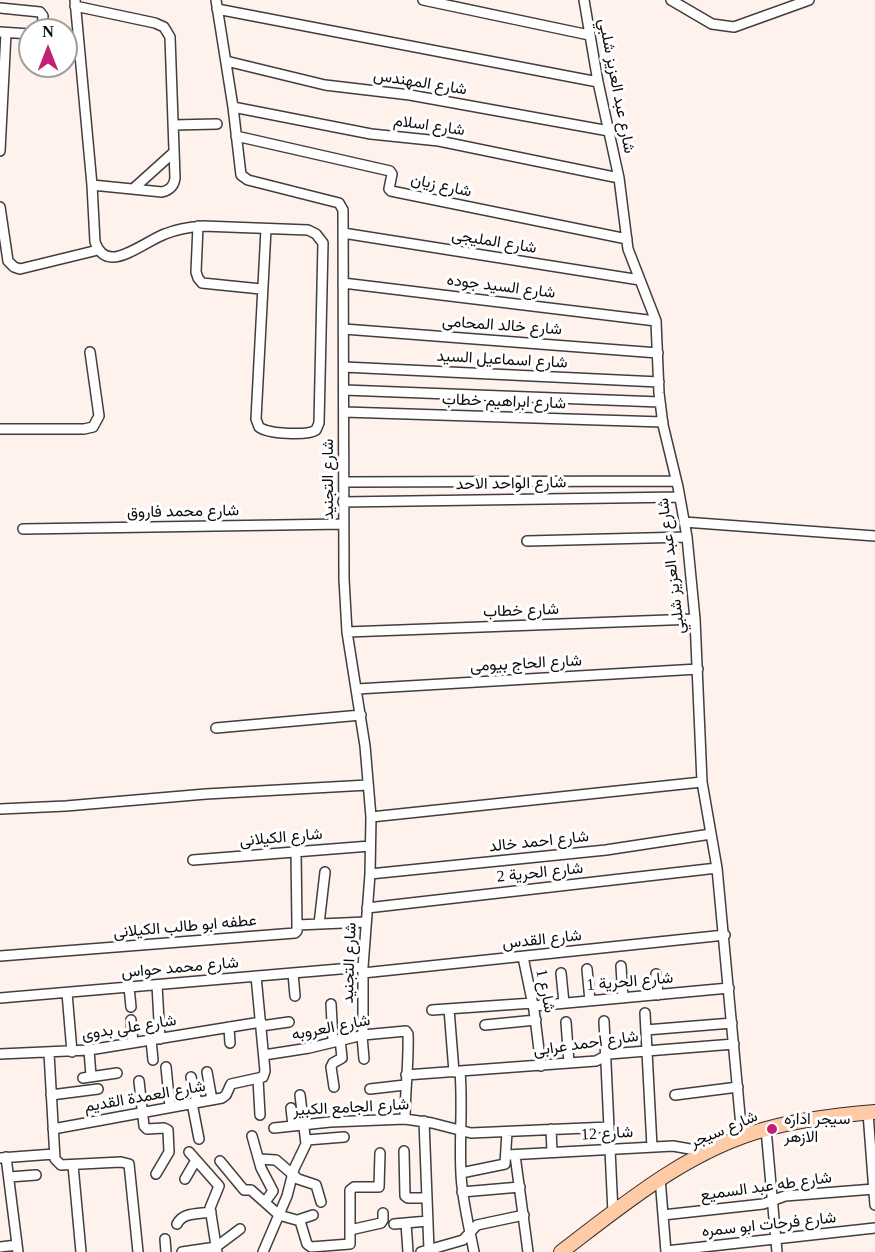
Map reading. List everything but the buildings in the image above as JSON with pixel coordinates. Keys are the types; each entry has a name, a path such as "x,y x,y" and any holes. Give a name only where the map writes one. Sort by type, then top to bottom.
{"main road":[{"name":"شارع سيجر","path":"561,1252 660,1178 707,1152 766,1129 813,1119 871,1112"}],"street":[{"path":"423,0 590,35"},
{"name":"شارع عبد العزيز شلبي","path":"584,0 598,82 619,178 630,257 656,321 660,402 687,537 695,619 702,782 717,868 725,935 742,1137"},
{"path":"671,0 711,24 735,27 809,0"},
{"path":"92,185 162,192 171,187 175,178 170,37 167,30 155,23 75,3 95,242 98,250 113,257 164,234 198,226 308,230 320,238 324,248 319,423 313,432 268,432 261,430 257,424 261,289 266,229"},
{"path":"216,4 598,82"},
{"name":"شارع التجنيد","path":"216,4 243,177 339,203 343,210 344,579 347,632 362,715 371,817 370,874 363,970 364,1059"},
{"path":"0,8 40,12 44,18"},
{"path":"0,151 3,33 18,34"},
{"name":"شارع المهندس","path":"226,61 325,85 410,95 609,131"},
{"name":"شارع اسلام","path":"233,107 363,133 439,141 619,178"},
{"path":"173,125 218,124"},
{"name":"شارع زيان","path":"236,136 390,171 392,174 389,189 391,191 627,239"},
{"path":"133,189 174,152"},
{"path":"0,207 8,261 14,267 20,268 98,250"},
{"path":"198,226 196,272 202,283 261,289"},
{"name":"شارع المليجى","path":"343,233 640,280"},
{"name":"شارع السيد جوده","path":"343,283 656,321"},
{"name":"شارع خالد المحامى","path":"344,329 658,353"},
{"path":"0,429 84,429 93,427 99,416 90,352"},
{"name":"شارع اسماعيل السيد","path":"344,368 659,382"},
{"path":"344,390 660,402"},
{"name":"شارع ابراهيم خطاب","path":"344,412 663,422"},
{"path":"344,482 676,481"},
{"name":"شارع الواحد الاحد","path":"344,502 680,497"},
{"path":"684,522 875,536"},
{"name":"شارع محمد فاروق","path":"23,529 343,524"},
{"path":"526,541 687,537"},
{"name":"شارع خطاب","path":"347,632 695,619"},
{"name":"شارع الحاج بيومى","path":"357,688 698,669"},
{"path":"216,728 362,715"},
{"path":"371,817 702,782"},
{"path":"0,809 368,785"},
{"name":"شارع احمد خالد","path":"370,874 606,850 711,834"},
{"name":"شارع الكيلانى","path":"193,860 370,846"},
{"path":"296,852 297,925"},
{"name":"شارع الحرية 2","path":"367,908 717,868"},
{"path":"319,924 325,872"},
{"name":"عطفه ابو طالب الكيلانى","path":"0,956 295,933 297,925 366,922"},
{"name":"شارع القدس","path":"363,970 523,957 725,935"},
{"name":"شارع 1","path":"523,957 536,1020 541,1066"},
{"path":"621,966 623,998"},
{"path":"587,969 590,1001"},
{"name":"شارع محمد حواس","path":"0,999 293,973 363,970"},
{"path":"293,973 295,996"},
{"path":"561,974 564,1003"},
{"path":"656,974 658,995"},
{"path":"256,976 265,1071 263,1077 258,1079 260,1115"},
{"path":"153,1060 156,985"},
{"path":"129,987 130,1007"},
{"name":"شارع الحرية 1","path":"432,1010 564,1003 729,988"},
{"path":"67,993 72,1052"},
{"path":"331,1004 336,1040 342,1058 333,1063 331,1067 334,1087"},
{"path":"449,1009 462,1132 462,1192 474,1252"},
{"path":"645,1013 652,1147"},
{"path":"131,1020 133,1043"},
{"path":"485,1024 536,1020"},
{"path":"604,1021 613,1213"},
{"name":"شارع على بدوى","path":"0,1054 72,1052 229,1027 288,1022"},
{"path":"566,1022 569,1063"},
{"path":"646,1030 732,1023"},
{"path":"229,1027 230,1043"},
{"name":"شارع العروبه","path":"264,1055 309,1048 363,1035 404,1030 408,1035 409,1061 405,1080"},
{"name":"شارع احمد عرابى","path":"370,1089 405,1080 457,1072 596,1060 605,1055 647,1050 734,1044"},
{"path":"89,1050 87,1077 117,1073"},
{"path":"49,1053 54,1155 58,1164 121,1162 129,1164 138,1252"},
{"path":"166,1067 170,1107"},
{"path":"207,1072 212,1100"},
{"path":"191,1077 199,1139"},
{"name":"شارع العمدة القديم","path":"53,1129 212,1100 224,1097 233,1083 258,1079"},
{"path":"405,1080 405,1119"},
{"path":"139,1081 146,1128 168,1130 169,1152 156,1174"},
{"path":"675,1095 738,1087"},
{"path":"51,1095 98,1089"},
{"path":"263,1252 306,1140 300,1095"},
{"path":"291,1108 293,1126"},
{"path":"871,1112 875,1205"},
{"name":"شارع الجامع الكبير","path":"274,1128 330,1122 405,1119 424,1121 462,1132 609,1127"},
{"path":"424,1121 431,1250 463,1240 480,1224 524,1215"},
{"path":"551,1129 552,1152"},
{"path":"766,1129 777,1252"},
{"path":"507,1132 520,1187 528,1252"},
{"path":"252,1136 259,1159 274,1192 265,1203"},
{"path":"306,1140 344,1137"},
{"name":"شارع 12","path":"511,1155 673,1146 707,1152"},
{"path":"404,1151 405,1196 427,1198"},
{"path":"189,1152 219,1186 210,1206 216,1250"},
{"path":"298,1220 308,1245 311,1247 333,1249 350,1244 350,1191 354,1187 379,1187 380,1154"},
{"path":"0,1247 17,1248 9,1177 3,1157 54,1155"},
{"path":"461,1173 504,1164 511,1155"},
{"path":"259,1159 276,1160 303,1182 316,1185 321,1202"},
{"path":"185,1179 196,1160"},
{"path":"220,1161 243,1190 251,1191 279,1215 298,1220 313,1215"},
{"path":"73,1165 81,1252"},
{"path":"9,1177 36,1175"},
{"path":"660,1178 666,1252"},
{"path":"462,1192 520,1187"},
{"name":"شارع طه عبد السميع","path":"663,1215 763,1204 785,1196 874,1192"},
{"path":"177,1224 185,1216 211,1212"},
{"path":"350,1230 381,1223 383,1213"},
{"path":"394,1224 428,1221"},
{"path":"406,1223 408,1252"},
{"name":"شارع فرحات ابو سمره","path":"666,1252 875,1228"},
{"path":"182,1252 216,1250 240,1229"},
{"path":"165,1239 166,1252"}],"place":[{"name":"سيجر اداره الازهر","path":"772,1129"}]}
